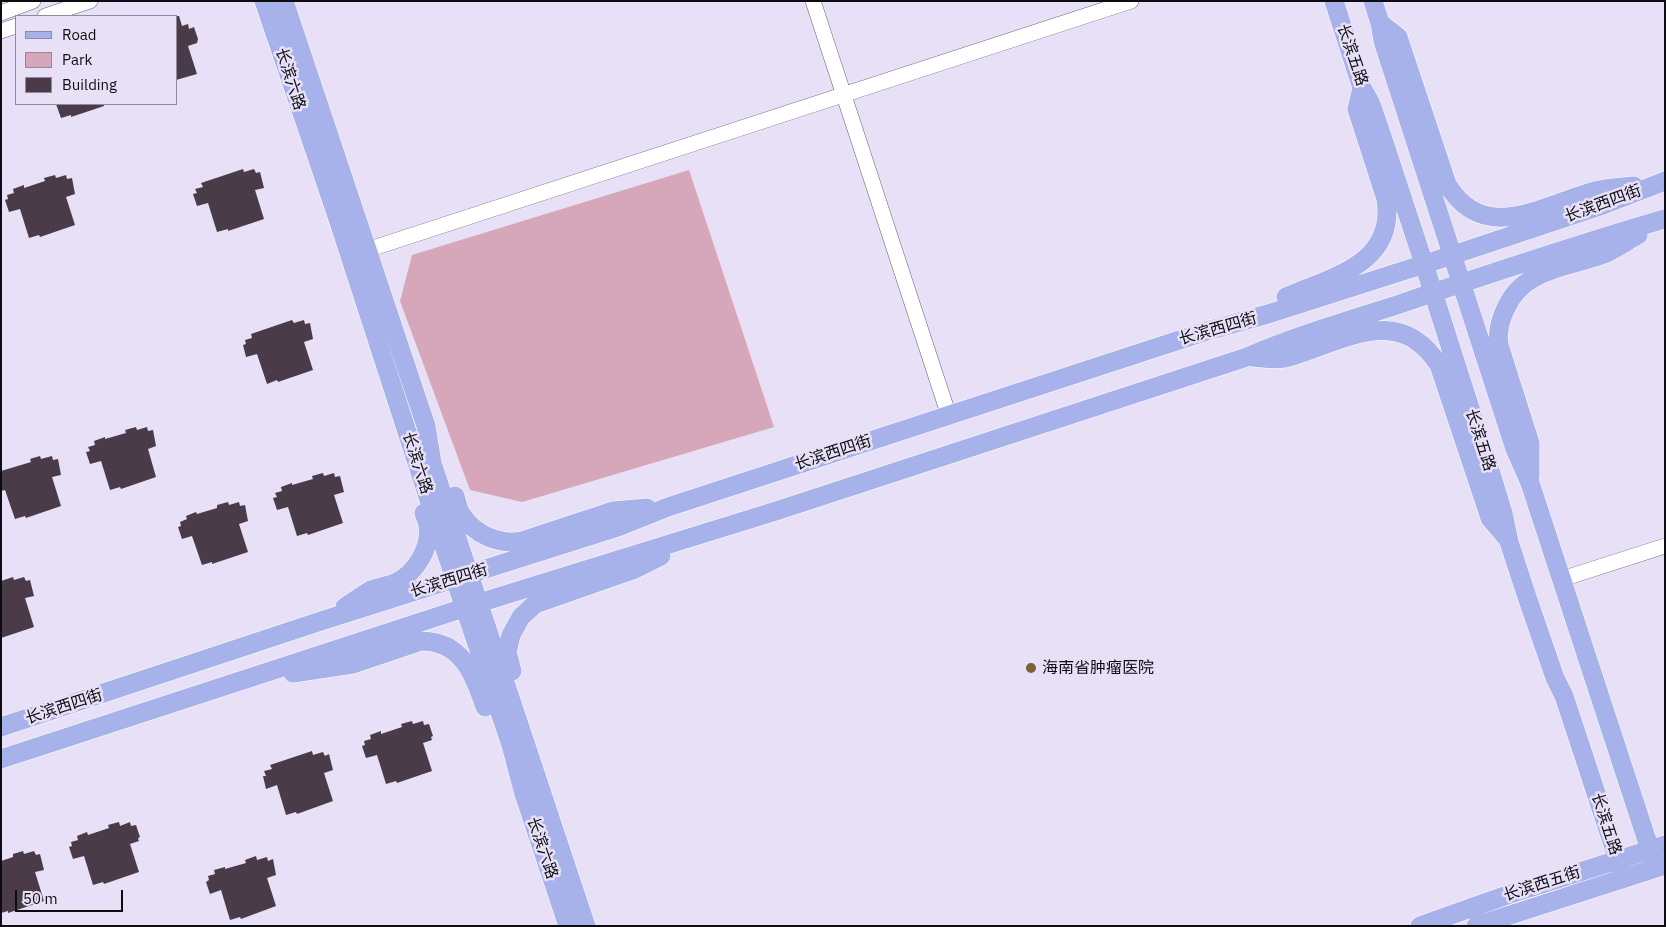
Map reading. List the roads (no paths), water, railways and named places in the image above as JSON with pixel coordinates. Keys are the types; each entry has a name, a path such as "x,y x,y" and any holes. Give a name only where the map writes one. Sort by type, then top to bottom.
{"main road":[{"name":"长滨六路","path":"264,1 407,431 472,606 511,744 532,791 586,926"},
{"name":"长滨六路","path":"284,1 426,426 432,463 462,576"},
{"name":"长滨五路","path":"1334,1 1362,88 1371,104 1381,133 1424,264 1500,504 1509,542 1555,678 1564,696 1624,878"},
{"name":"长滨五路","path":"1374,1 1383,41 1515,448 1530,483 1657,847 1660,867"},
{"path":"1380,23 1398,37 1446,184 1456,197 1472,209 1492,216 1516,217 1599,190 1663,181"},
{"path":"1207,331 1352,270 1363,262 1378,243 1386,226 1386,199 1358,109 1362,88"},
{"name":"长滨西四街","path":"1,727 322,621 618,527 668,507 1207,331 1268,314 1453,255 1603,205 1663,181"},
{"path":"1530,483 1530,443 1501,354 1498,338 1500,324 1510,299 1531,278 1604,253 1665,220"},
{"name":"长滨西四街","path":"1,760 472,606 700,536 1247,357 1279,343 1462,283 1665,220"},
{"path":"1247,357 1284,358 1364,332 1380,330 1401,333 1422,345 1434,357 1442,374 1490,518 1509,542"},
{"path":"426,426 442,460 461,514 478,531 493,539 510,543 522,541 613,511 668,507"},
{"path":"322,621 371,590 396,582 406,576 423,553 429,530 409,469 407,431"},
{"path":"532,791 533,736 507,652 516,626 527,610 544,599 635,569 700,536"},
{"path":"238,682 353,664 421,641 432,641 443,645 462,659 470,669 477,682 499,748 532,791"},
{"name":"长滨六路","path":"532,791 568,926"},
{"name":"长滨西五街","path":"1420,926 1510,894 1657,847"},
{"name":"长滨西五街","path":"1476,926 1660,867"}],"street":[{"path":"1,13 33,1"},
{"path":"48,15 90,1"},
{"path":"812,1 949,416"},
{"path":"367,250 1132,1"},
{"path":"1,30 15,26"},
{"path":"1562,579 1665,546"}],"place":[{"name":"海南省肿瘤医院","path":"1031,668"}]}
